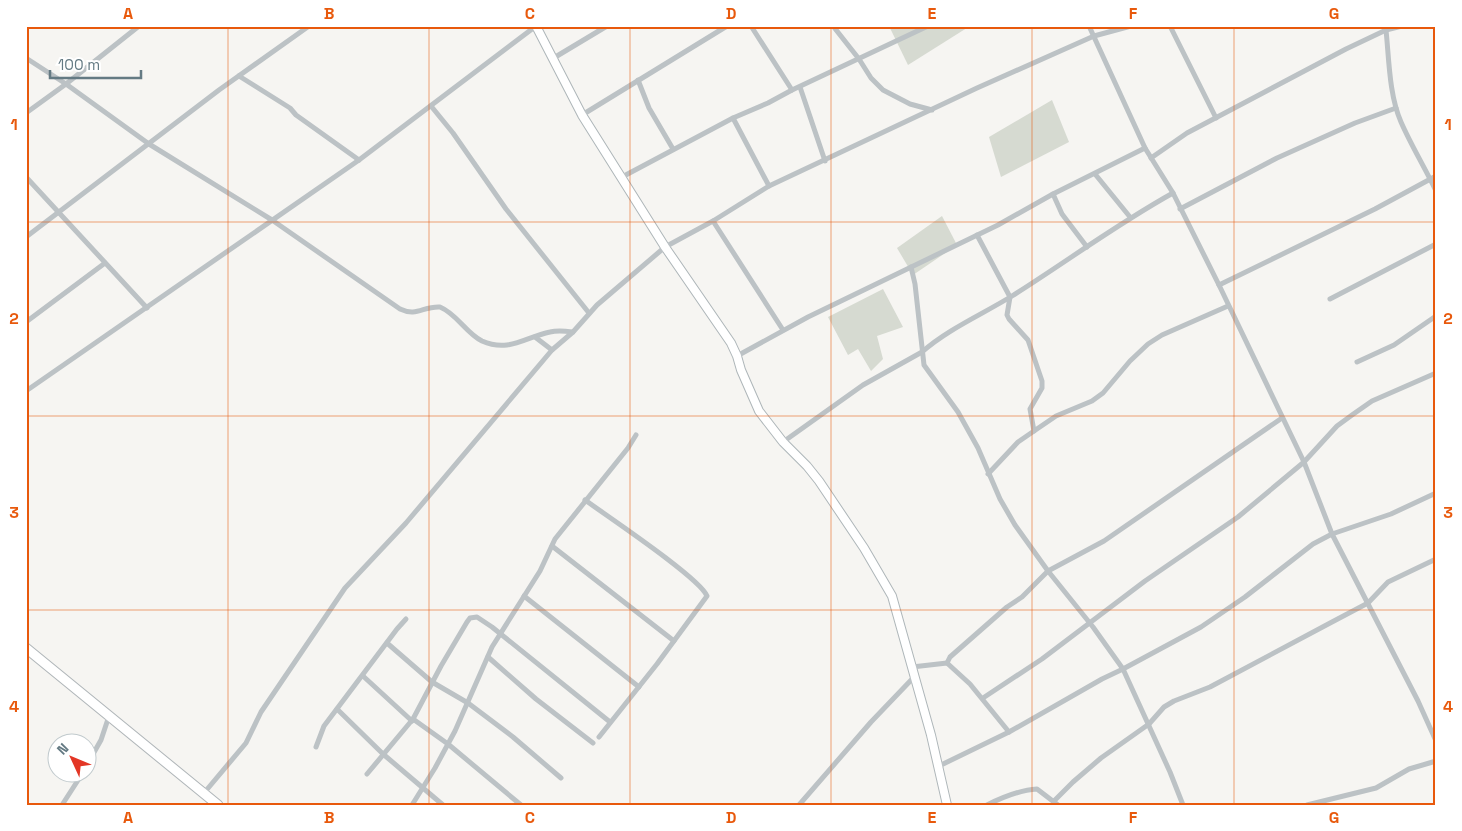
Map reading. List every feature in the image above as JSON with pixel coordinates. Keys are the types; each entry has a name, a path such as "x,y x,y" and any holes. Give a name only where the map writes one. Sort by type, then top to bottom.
{"main road":[{"path":"26,648 218,805"}],"street":[{"path":"26,113 139,26"},
{"path":"26,236 239,76 309,26"},
{"path":"26,392 360,160 536,26 582,115 665,247 731,343 737,356 740,370 759,411 819,481 864,548 892,596 939,766 947,805"},
{"path":"552,59 606,26"},
{"path":"582,115 727,26"},
{"path":"751,26 792,90"},
{"path":"834,26 871,78 883,90 910,104 932,110"},
{"path":"622,177 733,118 928,26"},
{"path":"1089,26 1145,148 1172,193 1219,285 1304,462 1332,534 1418,701 1436,742"},
{"path":"204,793 246,743 261,712 345,588 406,523 552,350 573,332 589,313 665,247 713,222 769,186 876,135 1094,36 1131,26"},
{"path":"1170,26 1216,118"},
{"path":"1151,158 1187,133 1346,49 1386,30 1402,26"},
{"path":"1386,30 1390,74 1400,121 1436,191"},
{"path":"26,58 66,84 149,144 272,220 377,294 408,312 413,313 426,308 440,307 482,341 508,346 550,332 561,330 573,332"},
{"path":"239,76 290,108 296,115 360,160"},
{"path":"638,80 649,108 673,149"},
{"path":"800,87 826,160"},
{"path":"431,106 453,133 506,209 589,313"},
{"path":"1180,208 1277,158 1355,123 1396,108"},
{"path":"733,118 769,186"},
{"path":"737,356 783,330 977,235 1145,148"},
{"path":"1095,174 1130,217"},
{"path":"1219,285 1375,209 1436,176"},
{"path":"26,177 147,308"},
{"path":"784,442 863,385 922,352 928,346 1010,297 1130,217 1172,193"},
{"path":"1053,194 1062,214 1087,247"},
{"path":"713,222 783,330"},
{"path":"977,235 1010,297 1008,319 1028,340 1042,381 1042,388 1030,410 1034,431"},
{"path":"1330,299 1436,244"},
{"path":"26,322 105,263"},
{"path":"911,267 915,284 924,365 958,412 978,448 988,474 1015,525 1123,669 1149,724 1183,805"},
{"path":"988,474 1018,442 1056,416 1092,401 1103,394 1130,361 1148,344 1162,335 1228,306"},
{"path":"1357,362 1394,345 1436,316"},
{"path":"535,337 552,350"},
{"path":"983,698 1042,659 1145,582 1238,517 1304,462 1337,426 1358,410 1372,401 1436,373"},
{"path":"947,663 950,657 1006,607 1022,597 1048,571 1104,541 1282,418"},
{"path":"412,805 448,744 488,657 540,571 555,539 628,448 636,435"},
{"path":"939,766 1009,732 1201,626 1264,583 1303,551 1332,534 1390,514 1436,493"},
{"path":"585,500 675,566 706,594 706,599 674,642 599,737"},
{"path":"552,546 674,642"},
{"path":"987,805 1004,797 1026,790 1037,789 1056,803 1073,782 1101,758 1149,724 1164,707 1174,701 1210,687 1368,603 1388,582 1436,559"},
{"path":"524,596 639,687"},
{"path":"367,774 413,720 432,682 470,618 477,617 610,722"},
{"path":"316,747 324,726 406,619"},
{"path":"386,643 432,682 468,703 525,747 561,778"},
{"path":"488,657 536,699 593,743"},
{"path":"912,667 947,663 983,698 1009,732"},
{"path":"363,676 413,720 448,744 521,805"},
{"path":"799,805 870,722 915,676"},
{"path":"337,709 383,754 443,805"},
{"path":"98,745 109,716"},
{"path":"1307,805 1376,788 1409,769 1436,761"},
{"path":"62,805 76,784"}],"shaded area":[{"path":"889,26 970,26 908,65"},
{"path":"1052,100 1069,142 1001,177 989,137"},
{"path":"942,216 957,245 913,275 897,248"},
{"path":"883,289 903,327 877,336 883,359 871,371 858,349 848,355 828,317"}]}
